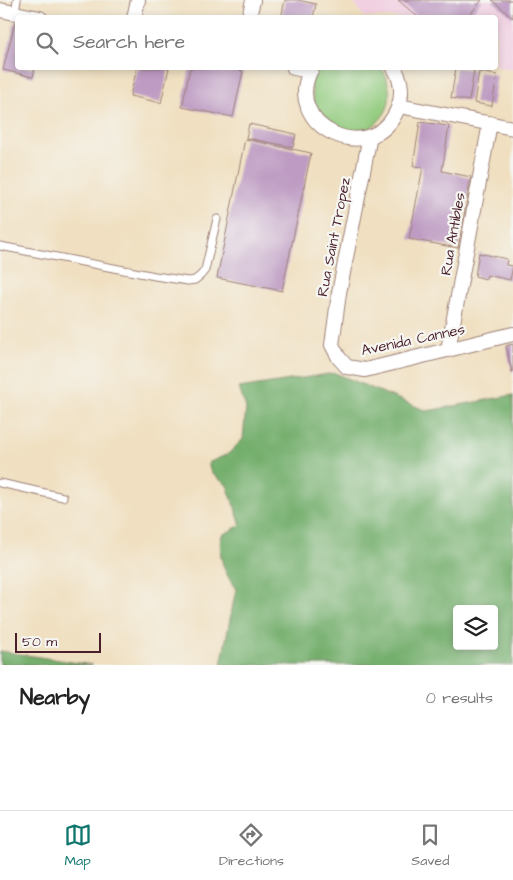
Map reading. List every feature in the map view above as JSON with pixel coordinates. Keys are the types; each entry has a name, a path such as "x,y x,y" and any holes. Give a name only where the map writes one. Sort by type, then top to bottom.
{"street":[{"path":"135,15 138,0"},
{"path":"250,15 252,0"},
{"path":"0,10 16,6 34,15"},
{"path":"311,70 306,87 310,112 320,126 335,136 344,138 370,136 390,122 399,106 401,89 400,80 395,70"},
{"path":"399,106 513,128"},
{"name":"Rua Antibles","path":"448,350 490,123"},
{"name":"Rua Saint Tropez","path":"332,345 339,294 370,136"},
{"name":"Avenida Cannes","path":"332,345 339,358 347,367 365,370 513,334"}],"lane":[{"path":"0,246 188,281 195,280 205,270 218,218"},
{"path":"0,483 63,497"}],"shaded area":[{"path":"352,0 513,0 513,70 498,66 498,15 363,15"}],"green space":[{"path":"315,70 383,70 389,90 387,109 375,124 355,135 317,119 310,79"},
{"path":"335,373 427,411 513,395 513,665 221,665 236,589 228,577 221,557 222,535 241,525 227,485 211,473 208,463 228,454 243,439 246,408 239,388"},
{"path":"0,651 92,665 0,665"}],"building":[{"path":"285,0 298,0 316,4 314,15 282,15"},
{"path":"398,0 482,0 470,15 416,15"},
{"path":"492,0 513,0 513,18"},
{"path":"15,22 15,70 35,70 33,77 3,70"},
{"path":"136,70 169,70 161,103 130,96"},
{"path":"190,70 243,71 233,117 182,107"},
{"path":"456,70 474,70 469,101 451,98"},
{"path":"479,72 497,75 492,106 474,103"},
{"path":"420,122 449,126 442,171 471,177 458,248 409,239 423,167 413,166"},
{"path":"249,124 296,134 293,147 246,138"},
{"path":"245,139 311,153 282,291 217,278"},
{"path":"479,253 507,259 506,265 513,266 510,280 487,275 486,279 475,276"},
{"path":"513,344 513,372 512,372 506,346"}]}
